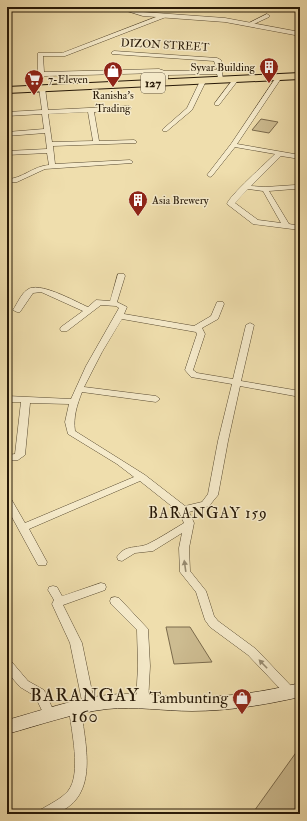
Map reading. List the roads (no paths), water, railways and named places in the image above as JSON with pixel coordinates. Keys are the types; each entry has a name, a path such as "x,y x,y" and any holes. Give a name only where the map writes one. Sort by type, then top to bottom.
{"main road":[{"name":"127","path":"7,90 42,88 163,75 203,81 221,76 236,79 300,76"},
{"path":"7,727 82,707 123,701 193,704 228,703 295,691"}],"street":[{"path":"117,7 133,12 164,16 217,19 300,34"},
{"path":"29,89 43,74 40,54 63,55 164,16"},
{"path":"250,24 268,16"},
{"name":"DIZON STREET","path":"43,74 221,76 218,60 215,58 114,52"},
{"path":"210,175 233,145 279,77"},
{"path":"217,104 236,79"},
{"path":"165,130 190,109 203,81"},
{"path":"42,88 52,166"},
{"path":"7,114 129,108"},
{"path":"91,110 96,143"},
{"path":"7,134 48,131"},
{"path":"7,153 96,143 134,142"},
{"path":"233,145 299,156"},
{"path":"280,153 230,202 234,207 256,222 300,228"},
{"path":"7,181 15,181 37,169 52,166 130,162"},
{"path":"245,187 265,190 298,189"},
{"path":"265,190 286,226"},
{"path":"113,302 121,276"},
{"path":"17,310 30,291 39,289 88,310"},
{"path":"64,329 99,302 113,302 123,306 79,389 74,402 69,427 71,432 142,477 182,510 188,519 184,548 185,572 201,591 208,617 214,624 252,652 295,691"},
{"path":"197,328 215,317 220,304"},
{"path":"119,316 197,328 201,331 189,372 194,375 300,394"},
{"path":"182,510 205,504 213,495 223,442 250,325"},
{"path":"79,389 156,400"},
{"path":"7,399 26,398 74,402"},
{"path":"7,458 15,458 20,455 26,398"},
{"path":"24,527 142,477"},
{"path":"7,499 24,527 42,562"},
{"path":"122,557 132,550 149,548 188,525"},
{"path":"59,602 101,587"},
{"path":"45,814 74,793 79,782 81,769 82,707 76,643 58,607 59,602 53,590"},
{"path":"115,602 142,628 144,666 142,702"},
{"path":"7,664 24,684 40,693 50,716"}],"place":[{"name":"Syvar Building","path":"269,84"},
{"name":"Ranisha's Trading","path":"113,88"},
{"name":"7-Eleven","path":"34,96"},
{"name":"Asia Brewery","path":"138,217"},
{"name":"Tambunting","path":"242,715"}],"district":[{"name":"BARANGAY 159","path":"208,513"},
{"name":"BARANGAY 160","path":"85,705"}]}
